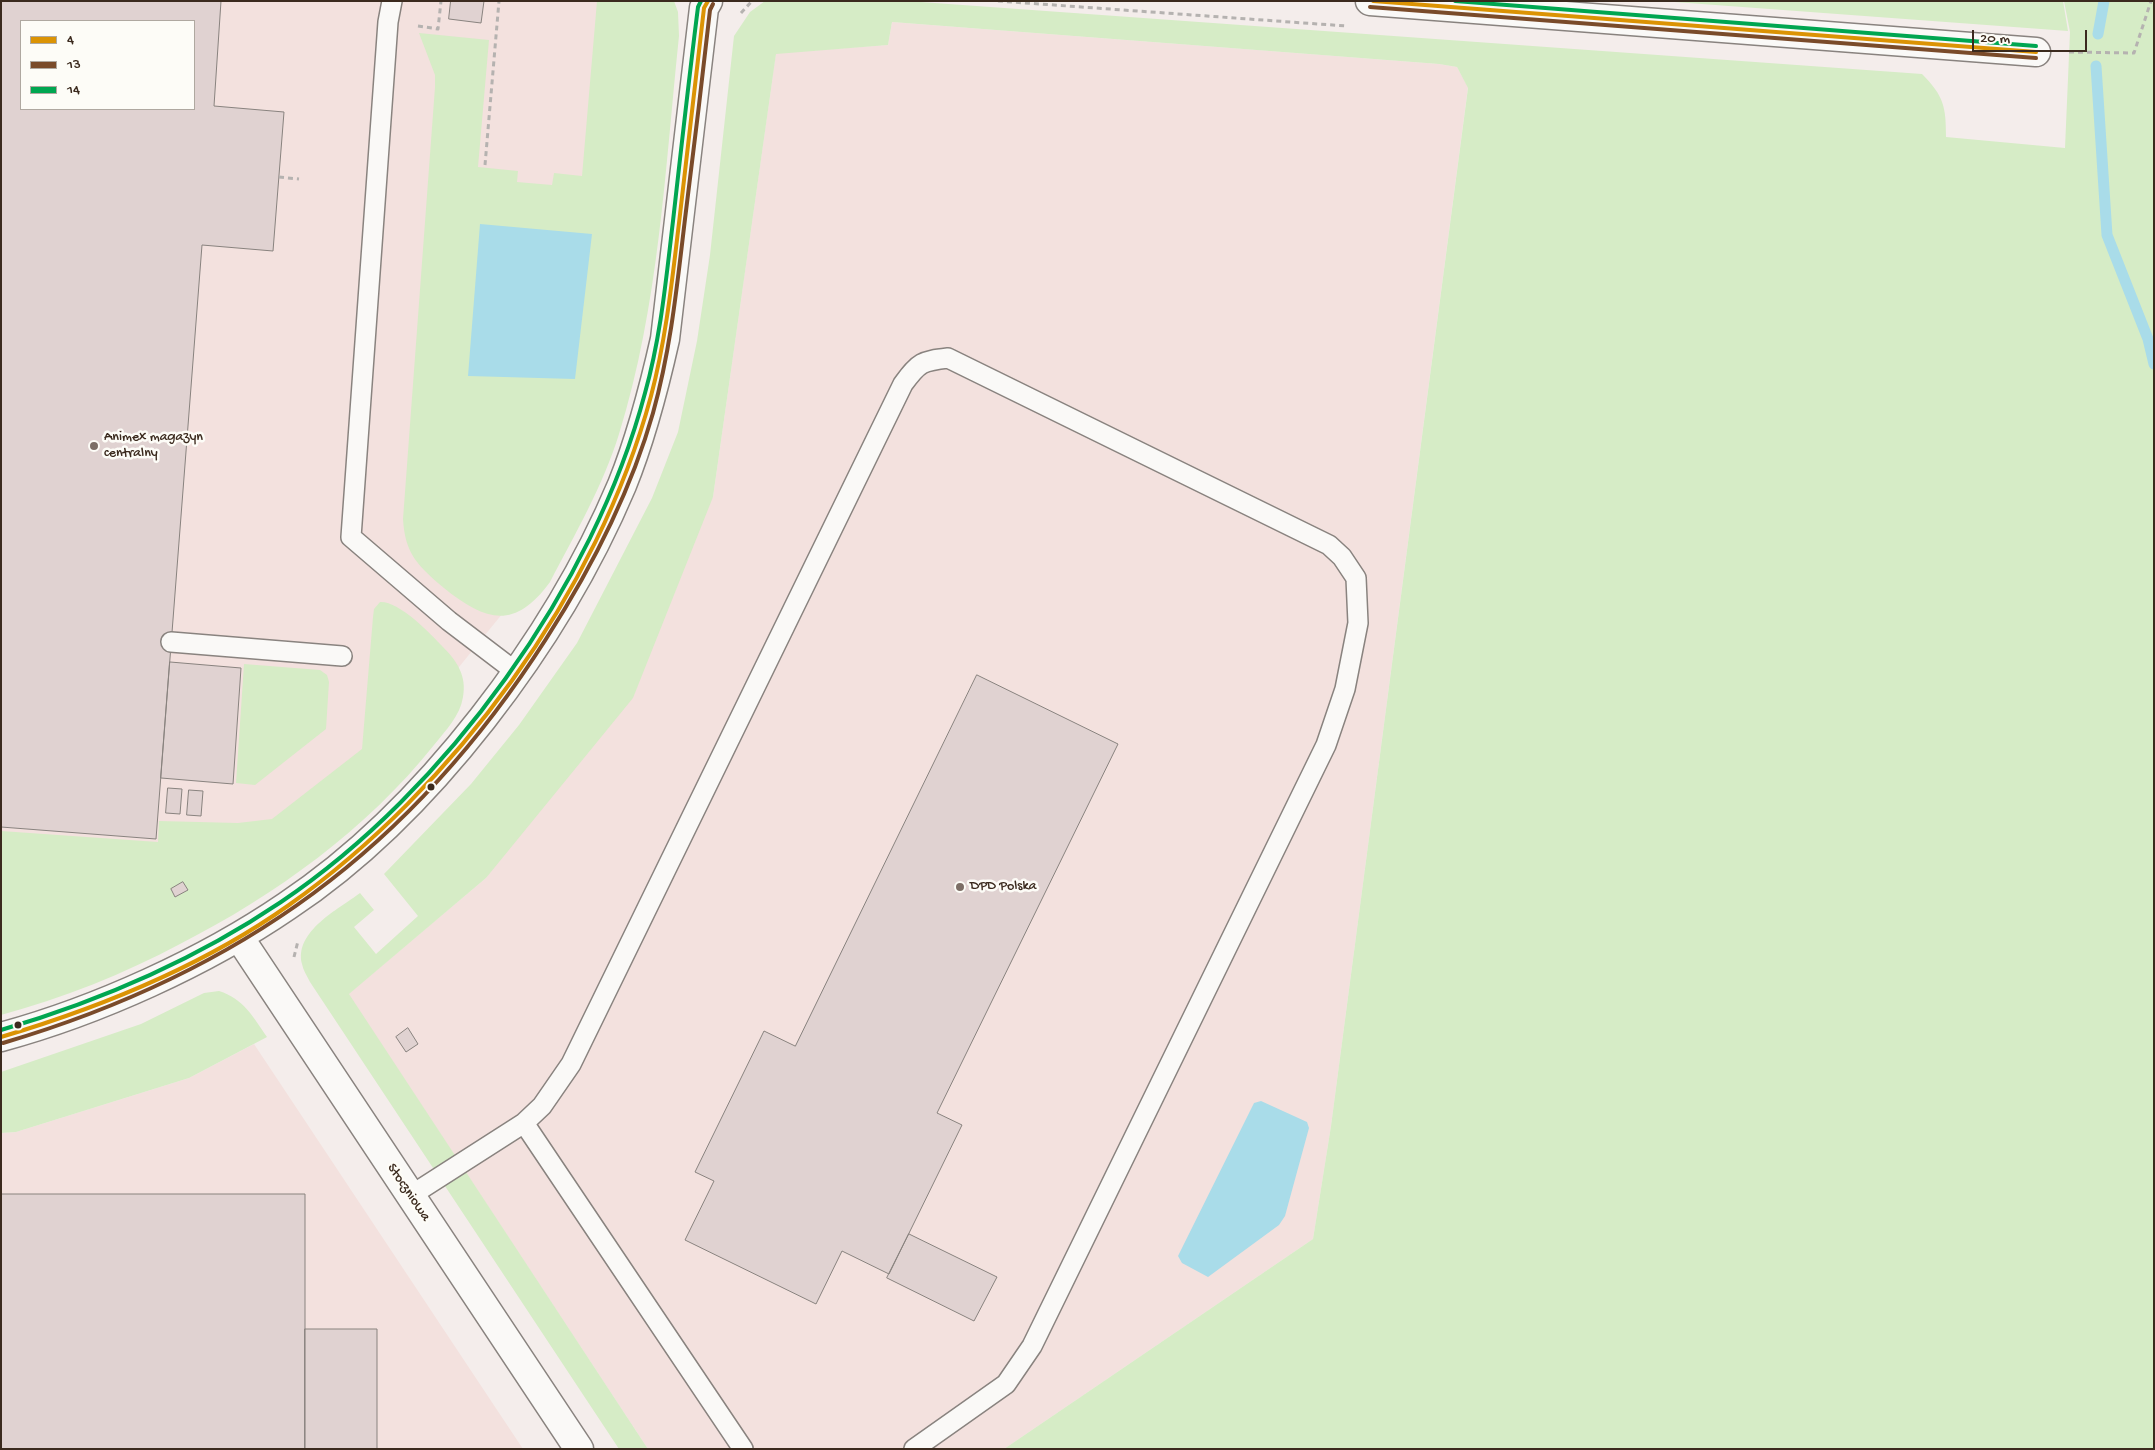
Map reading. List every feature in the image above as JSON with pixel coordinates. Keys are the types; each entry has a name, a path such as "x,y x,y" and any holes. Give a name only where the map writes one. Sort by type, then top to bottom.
{"street":[{"path":"1,1037 27,1030 110,999 239,937 290,905 342,864 400,812 448,761 492,706 553,618 596,540 622,484 644,420 665,339 704,8 708,1"},
{"path":"1370,1 2036,52"},
{"name":"Stoczniowa","path":"239,937 579,1449"}],"lane":[{"path":"392,1 388,22 350,537 449,621 516,672"},
{"path":"410,1196 524,1123 542,1106 572,1064 903,384 916,366 930,360 948,358 1329,545 1342,557 1356,578 1358,623 1345,689 1326,745 1032,1346 1006,1384 914,1449"},
{"path":"171,642 342,656"},
{"path":"524,1123 743,1449"}],"path":[{"path":"388,22 438,29 441,1"},
{"path":"485,165 499,1"},
{"path":"740,15 752,1"},
{"path":"2036,52 2134,53 2151,1"},
{"path":"279,177 299,179"},
{"path":"294,963 296,946 301,934"}],"shaded area":[{"path":"1,1 659,1 520,592 424,710 234,862 1,969"},
{"name":"DPD Polska","path":"892,22 1439,64 1457,67 1468,87 1331,1126 1313,1239 1004,1449 648,1449 348,994 486,878 713,497 776,53 888,45"},
{"path":"254,1044 523,1449 1,1449 1,1133 16,1132 189,1078"}],"green space":[{"path":"597,1 674,1 678,12 679,36 659,237 652,287 632,386 619,434 605,472 588,509 550,582 537,597 525,608 512,614 500,616 487,614 459,599 420,566 410,550 404,531 403,519 435,87 435,75 419,33 489,40 478,167 518,171 517,182 552,185 554,173 582,176"},
{"path":"765,1 907,1 1922,74 1935,89 1942,102 1946,137 2065,148 2070,32 2064,1 2154,1 2154,1449 1004,1449 1313,1239 1331,1126 1468,88 1457,67 1439,64 892,22 888,45 776,54 713,497 633,698 486,878 349,994 648,1449 619,1449 310,982 304,971 301,952 311,931 320,922 360,893 374,910 354,927 376,954 418,916 384,874 471,784 519,725 577,643 652,498 678,432 697,341 710,255 734,36 750,12"},
{"path":"1661,1 2063,1 2068,31"},
{"path":"380,602 388,603 405,612 430,634 457,663 464,682 463,697 456,717 408,776 380,805 318,858 285,882 216,925 159,955 115,975 70,993 1,1015 1,831 158,842 159,821 238,823 272,819 362,749 373,617 374,609"},
{"path":"244,664 320,670 327,675 329,682 326,729 255,785 236,783"},
{"path":"219,991 228,994 241,1004 267,1037 189,1078 16,1132 1,1133 1,1072 141,1024 204,993"}],"water":[{"path":"480,224 592,234 575,379 468,376"},
{"path":"1261,1101 1307,1122 1309,1128 1285,1216 1279,1225 1208,1277 1182,1263 1178,1256 1254,1103"}],"building":[{"name":"Animex magazyn centralny","path":"1,1 221,1 214,106 284,112 273,251 202,245 156,839 1,827"},
{"path":"451,1 484,1 481,23 449,19"},
{"path":"170,662 241,668 233,784 161,778"},
{"name":"DPD Polska","path":"977,675 1118,744 937,1113 962,1125 889,1274 842,1251 816,1304 685,1240 714,1181 695,1172 764,1031 795,1046"},
{"path":"168,788 182,789 180,814 166,813"},
{"path":"189,790 203,791 201,816 187,815"},
{"path":"183,882 188,890 175,897 171,889"},
{"path":"408,1028 418,1044 406,1052 396,1037"},
{"path":"1,1194 305,1194 305,1449 1,1449"},
{"path":"909,1234 997,1277 974,1321 887,1278"},
{"path":"305,1329 377,1329 377,1449 305,1449"}],"waterway":[{"path":"2098,34 2104,1"},
{"path":"2096,66 2107,235 2148,339 2154,364"}],"transit line":[{"name":"14","path":"1,1030 74,1006 146,977 215,942 281,902 342,856 400,803 455,743 506,678 551,610 590,538 621,466 645,393 651,372 662,307 698,7 701,1"},
{"name":"4","path":"1,1037 77,1012 151,983 222,947 289,905 350,858 408,804 462,744 512,680 557,613 595,542 627,470 651,396 668,310 704,8 708,1"},
{"name":"4","path":"1373,1 2036,52"},
{"name":"14","path":"1455,1 2036,46"},
{"name":"13","path":"3,1043 89,1014 169,980 244,940 313,894 378,841 438,781 494,714 546,639 563,613 608,530 633,473 653,413 673,317 710,10 713,4"},
{"name":"13","path":"1370,7 2036,58"}],"place":[{"name":"Animex magazyn centralny","path":"94,446"},
{"name":"DPD Polska","path":"960,887"}]}
